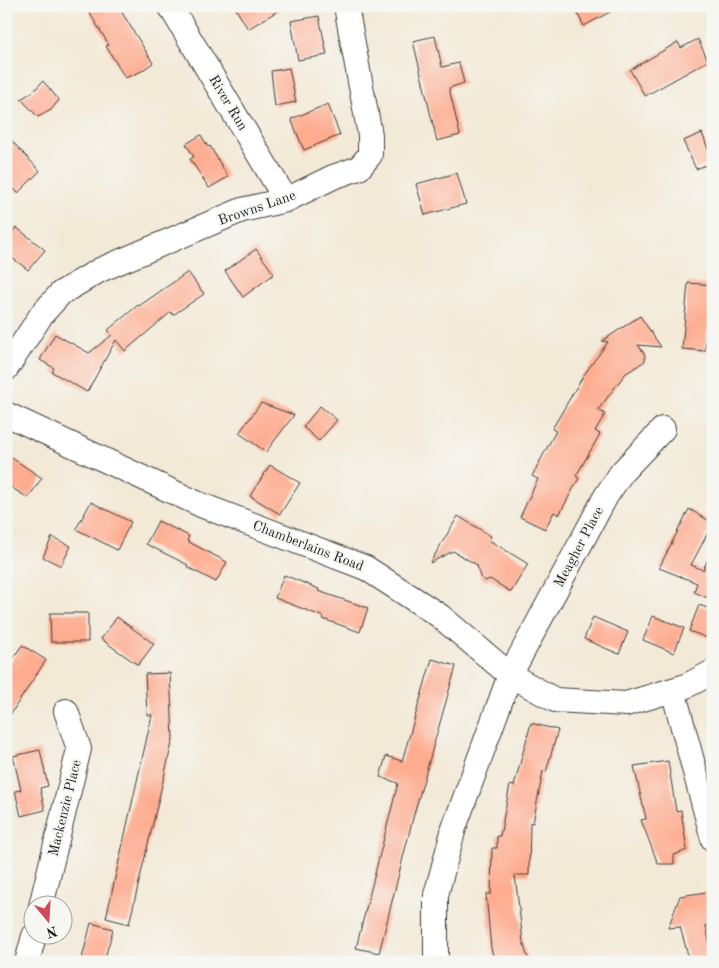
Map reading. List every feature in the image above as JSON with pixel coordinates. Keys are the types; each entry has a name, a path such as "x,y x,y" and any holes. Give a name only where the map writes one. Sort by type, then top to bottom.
{"street":[{"name":"River Run","path":"170,6 286,200"},
{"name":"Browns Lane","path":"6,369 42,314 61,293 100,270 242,210 286,200 333,176 359,168 370,155 370,135 346,6"},
{"name":"Chamberlains Road","path":"6,414 201,505 366,568 440,616 510,675 555,700 626,704 686,686 713,672"},
{"name":"Meagher Place","path":"510,675 612,488 622,472 663,430"},
{"path":"436,962 436,895 454,828 510,675"},
{"path":"672,690 713,839"},
{"name":"Mackenzie Place","path":"43,896 79,749 66,711"},
{"path":"27,962 31,946"}],"building":[{"path":"101,6 118,6 153,63 140,72 125,78 106,46 109,45 89,12"},
{"path":"234,6 286,6 248,29"},
{"path":"573,6 621,6 584,26"},
{"path":"319,16 327,55 298,60 291,21"},
{"path":"435,36 442,67 459,63 464,83 449,88 460,135 437,141 413,41"},
{"path":"698,39 708,61 645,96 630,70 678,42 681,48"},
{"path":"289,68 296,102 275,106 271,71"},
{"path":"43,81 59,100 51,110 38,117 21,99 34,91"},
{"path":"328,104 340,135 304,150 291,119"},
{"path":"702,133 713,162 696,169 683,141"},
{"path":"6,135 40,171 18,193 6,181"},
{"path":"201,135 208,147 210,146 228,177 209,188 190,159 194,157 186,144"},
{"path":"457,173 466,204 425,215 416,184"},
{"path":"16,227 45,250 28,270 6,253 6,240"},
{"path":"256,249 274,274 243,297 225,271"},
{"path":"188,272 204,294 173,315 171,312 125,351 116,340 87,392 52,372 54,368 40,360 55,334 89,353 112,335 108,330 138,305"},
{"path":"688,283 713,285 713,332 707,331 705,351 682,349"},
{"path":"640,316 661,347 638,345 645,355 645,361 625,374 598,410 605,414 595,431 600,434 576,476 579,478 559,515 554,512 545,529 520,517 538,479 532,476 556,431 552,429 583,376 608,342 602,341"},
{"path":"261,403 294,415 266,452 239,433"},
{"path":"320,406 337,420 319,441 303,427"},
{"path":"6,454 42,478 28,498 6,484"},
{"path":"270,465 300,483 280,514 250,496"},
{"path":"91,502 131,522 117,550 76,529"},
{"path":"689,509 713,523 691,565 703,570 713,548 713,600 694,592 697,583 659,568"},
{"path":"458,516 491,536 489,540 528,564 511,592 490,579 485,581 480,577 477,565 453,551 430,563"},
{"path":"158,521 189,536 187,541 227,562 216,582 187,567 188,565 146,544"},
{"path":"52,537 71,546 61,566 43,557"},
{"path":"284,575 319,589 318,591 368,608 360,632 323,619 324,617 275,598"},
{"path":"699,605 713,610 713,640 689,631"},
{"path":"50,613 88,613 88,642 51,642"},
{"path":"653,616 684,628 674,653 643,640"},
{"path":"117,617 154,644 138,665 101,639"},
{"path":"593,617 628,632 619,654 584,639"},
{"path":"22,645 46,660 6,721 6,669"},
{"path":"432,659 456,666 413,818 379,953 356,948 398,783 380,777 386,756 402,761"},
{"path":"170,673 173,739 129,924 106,918 152,715 147,715 145,674"},
{"path":"531,723 558,730 546,772 543,771 533,823 530,822 529,875 515,875 523,942 529,962 495,962 491,948 486,894 491,894 492,848 497,848 497,836 500,836 510,785 514,786"},
{"path":"40,750 48,786 40,788 45,810 21,816 15,791 21,790 13,756"},
{"path":"668,761 676,811 681,810 687,850 674,855 674,864 658,864 641,820 646,819 634,766"},
{"path":"713,891 713,924 706,925 713,962 690,962 680,927 668,928 680,896"},
{"path":"91,923 113,929 104,962 81,962"}]}
